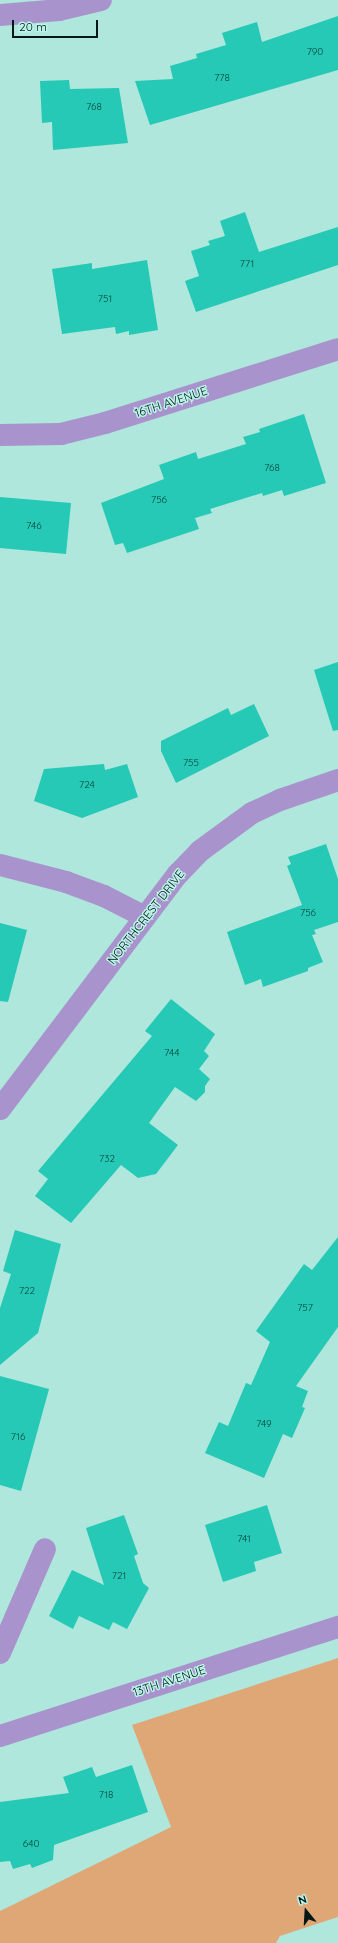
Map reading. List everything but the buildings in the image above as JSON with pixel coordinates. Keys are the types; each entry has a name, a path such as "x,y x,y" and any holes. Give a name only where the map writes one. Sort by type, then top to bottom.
{"street":[{"path":"0,15 58,10 101,0"},
{"name":"16TH AVENUE","path":"0,435 61,434 105,423 338,348"},
{"name":"NORTHCREST DRIVE","path":"0,1109 178,874 226,830 252,813 280,800 338,780"},
{"path":"0,865 66,882 104,896 145,917"},
{"path":"0,1653 45,1549"},
{"name":"13TH AVENUE","path":"0,1736 338,1627"}],"shaded area":[{"path":"338,1658 338,1917 280,1936 276,1943 0,1943 0,1911 171,1827 132,1725"}]}
